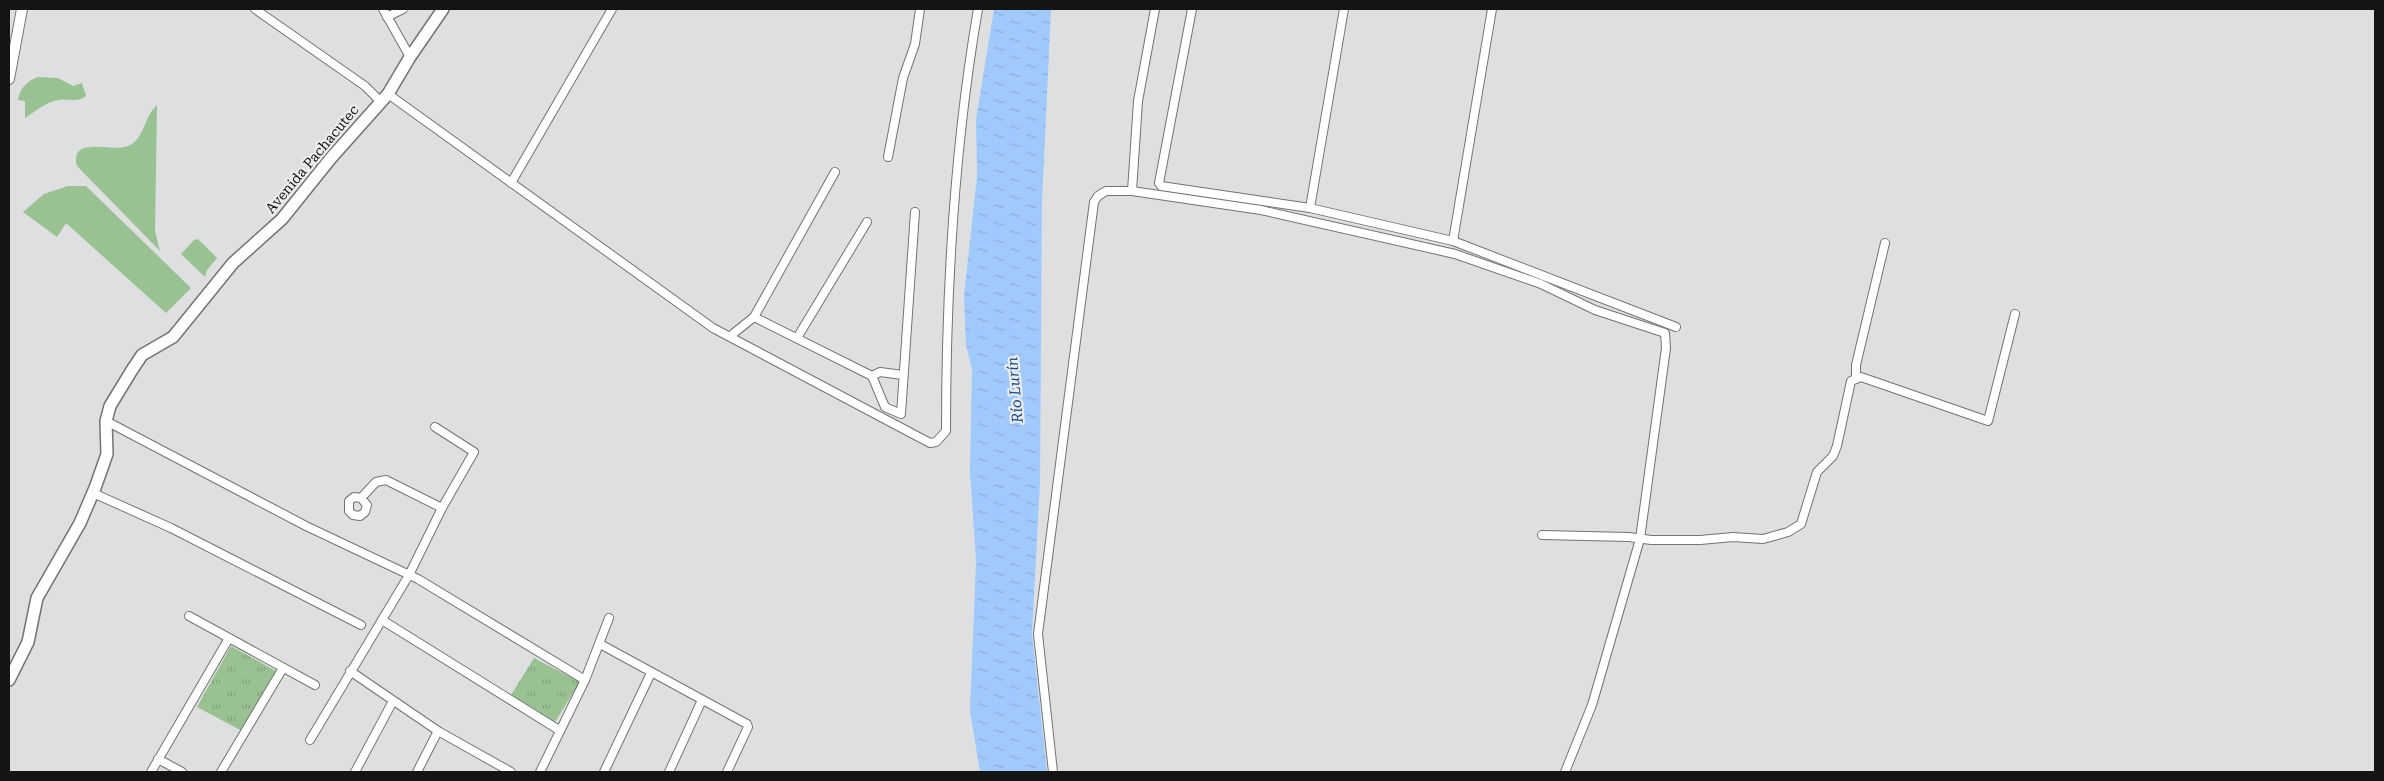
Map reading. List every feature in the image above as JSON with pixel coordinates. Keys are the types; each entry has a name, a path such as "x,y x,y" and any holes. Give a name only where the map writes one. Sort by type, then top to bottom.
{"main road":[{"name":"Avenida Pachacutec","path":"9,680 28,642 36,598 80,523 93,493 107,454 106,421 110,406 142,355 164,344 173,337 233,263 282,219 384,98 443,9"}],"street":[{"path":"9,78 22,9"},
{"path":"255,9 511,184 713,328 930,443 936,442 946,431 948,295 960,142 978,9"},
{"path":"383,9 410,57"},
{"path":"388,17 403,9"},
{"path":"511,184 612,9"},
{"path":"888,157 903,78 915,44 920,9"},
{"path":"1132,192 1138,101 1155,9"},
{"path":"1192,9 1160,184 1310,208 1453,241 1676,327"},
{"path":"1310,208 1344,9"},
{"path":"1453,241 1492,9"},
{"path":"731,337 754,317 835,172"},
{"path":"1053,772 1050,725 1037,641 1069,407 1094,202 1098,196 1106,191 1132,192 1261,210 1455,254 1541,284 1594,310 1662,330 1666,336 1666,348 1640,539 1592,705 1576,751 1565,772"},
{"path":"754,317 872,376 885,407 900,414 915,212"},
{"path":"797,338 867,222"},
{"path":"1856,378 1856,365 1886,243"},
{"path":"1542,534 1640,539 1700,540 1733,537 1764,540 1799,526 1817,472 1833,456 1838,446 1851,381 1856,378 1865,378 1988,420 2015,314"},
{"path":"872,376 880,372 903,375"},
{"path":"106,421 306,526 409,575 585,680"},
{"path":"310,740 409,575 442,508 474,452 435,427"},
{"path":"361,498 376,482 386,480 442,508"},
{"path":"93,493 171,528 361,625"},
{"path":"189,616 315,685"},
{"path":"540,772 585,680 609,618"},
{"path":"382,620 559,730"},
{"path":"151,772 229,638"},
{"path":"600,644 748,725 727,772"},
{"path":"221,772 283,668"},
{"path":"350,671 438,731 511,772"},
{"path":"604,772 651,672"},
{"path":"668,772 702,700"},
{"path":"354,772 394,701"},
{"path":"417,772 438,731"},
{"path":"158,759 182,772"}],"green space":[{"path":"38,77 58,78 73,86 82,83 86,96 80,99 53,101 25,118 25,101 18,100 20,92"},
{"path":"157,105 155,231 160,251 77,166 76,157 79,151 85,148 119,148 132,144 140,135 152,110"},
{"path":"68,186 86,186 191,288 166,313 66,223 57,237 23,212 44,194"},
{"path":"198,239 217,258 207,270 205,277 181,254 194,240"},
{"path":"231,646 276,671 242,731 197,707"},
{"path":"534,658 580,682 555,722 511,695"}],"water":[{"name":"Río Lurín","path":"994,9 1051,9 1042,201 1040,483 1032,634 1047,772 980,772 970,711 976,561 970,471 972,369 966,345 964,296 977,176 976,120"}]}
